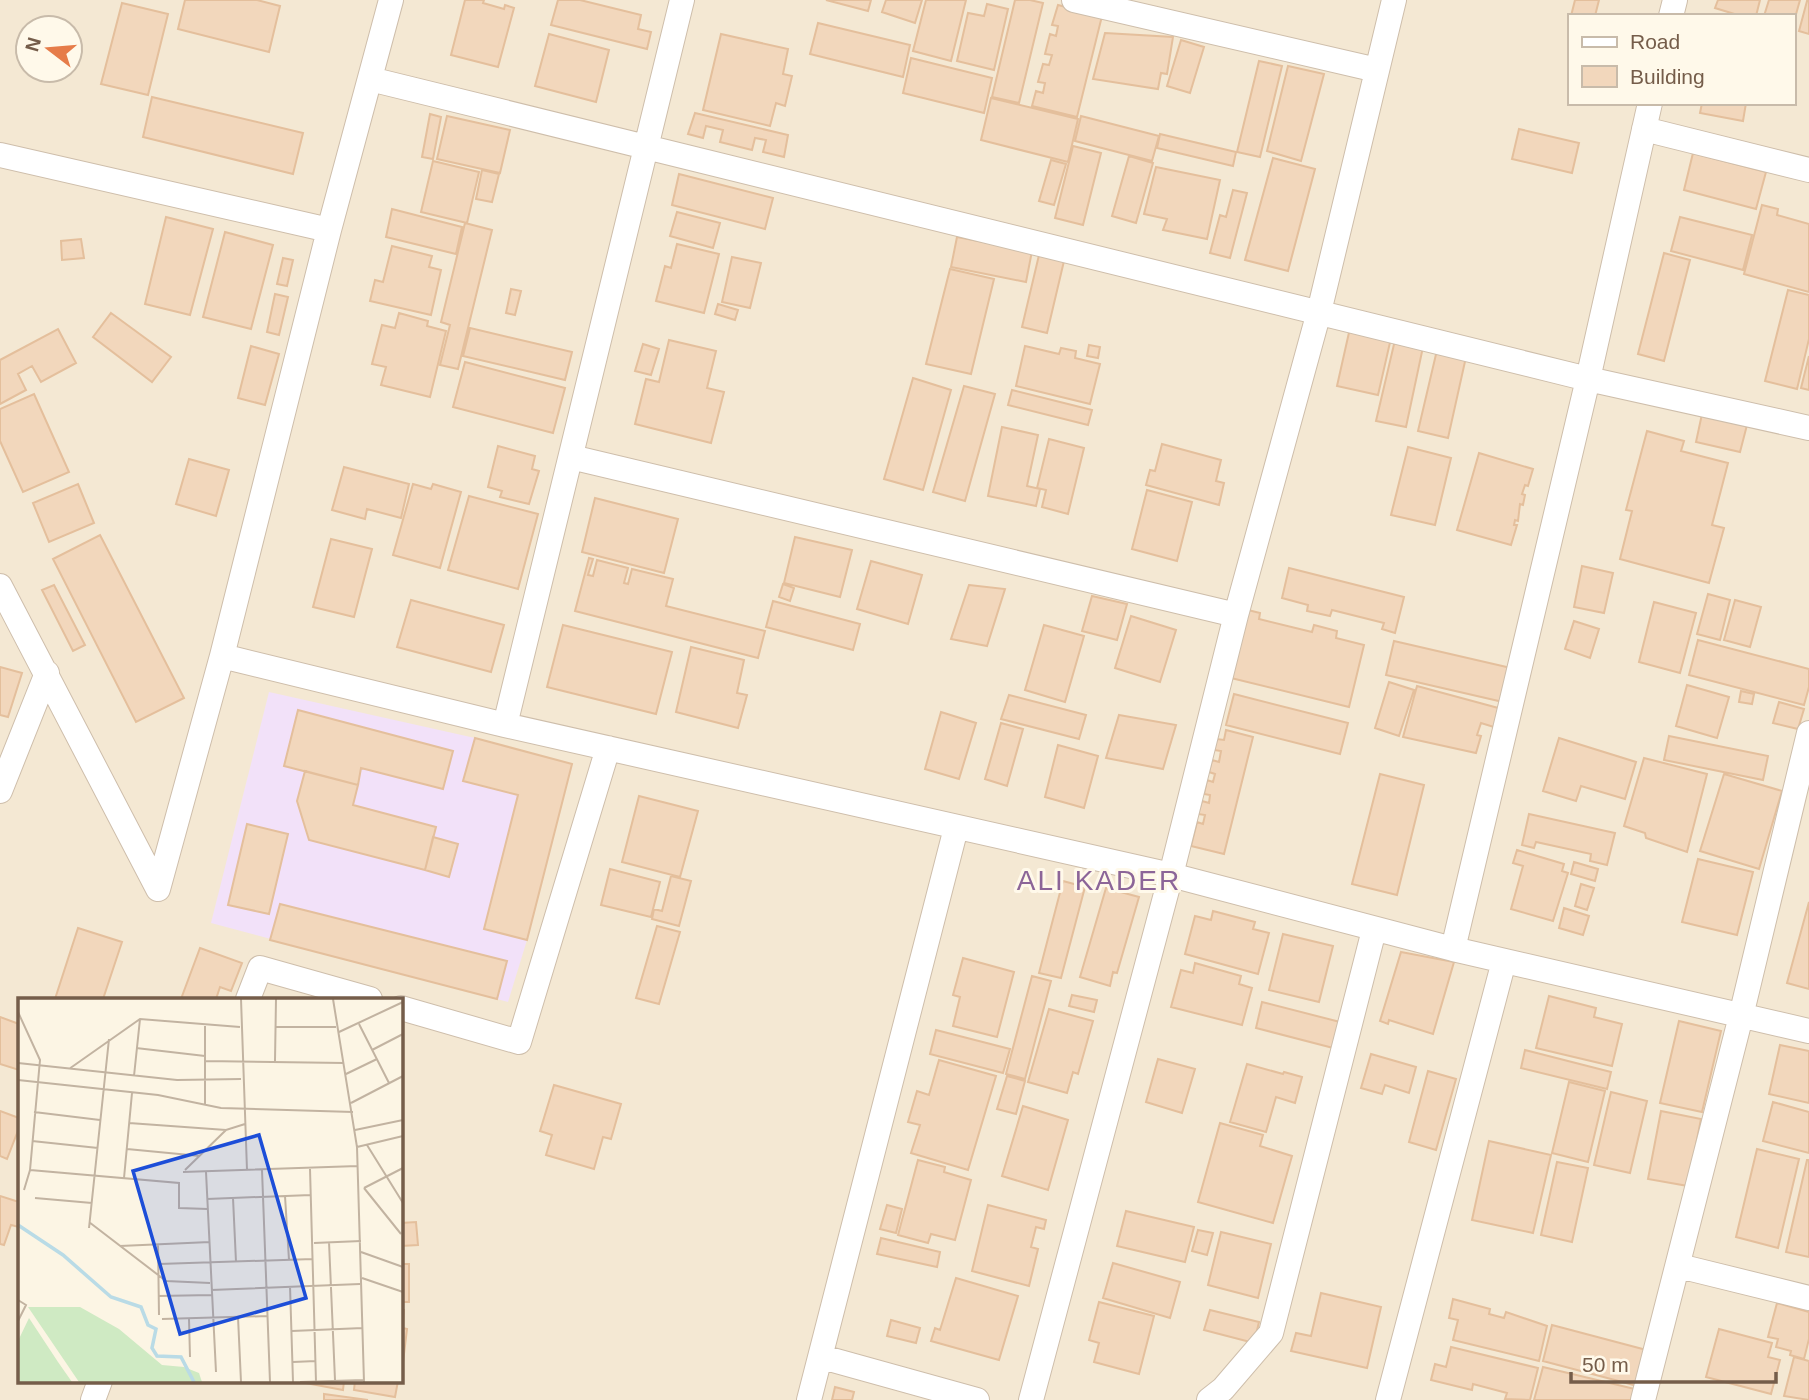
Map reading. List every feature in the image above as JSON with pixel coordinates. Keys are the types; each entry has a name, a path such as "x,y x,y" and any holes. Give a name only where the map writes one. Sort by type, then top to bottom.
{"street":[{"path":"0,586 158,889 222,656 329,230 391,0"},
{"path":"505,725 682,0"},
{"path":"1073,0 1377,70"},
{"path":"1031,1400 1171,875 1236,615 1319,313 1394,0"},
{"path":"370,79 1588,379 1809,428"},
{"path":"1453,949 1588,379 1650,105"},
{"path":"1644,129 1809,170"},
{"path":"0,155 329,230"},
{"path":"570,457 1236,615"},
{"path":"222,656 505,725 1171,875 1374,930 1809,1031"},
{"path":"0,792 47,673"},
{"path":"1643,1400 1806,759 1809,733"},
{"path":"402,1008 519,1042 608,748"},
{"path":"810,1400 957,828"},
{"path":"1209,1400 1223,1389 1271,1333 1374,930"},
{"path":"1388,1400 1504,961"},
{"path":"248,998 260,968 366,998"},
{"path":"1679,1266 1809,1298"},
{"path":"822,1357 977,1400"},
{"path":"93,1400 100,1382"}],"shaded area":[{"path":"0,0 1809,0 1809,1400 0,1400"},
{"path":"269,692 475,738 572,764 527,940 508,1002 211,923"}],"building":[{"path":"185,0 257,0 280,6 269,52 178,29"},
{"path":"465,0 484,0 483,3 504,9 505,5 514,8 498,67 451,55"},
{"path":"558,0 580,0 641,15 638,29 651,32 647,49 551,25"},
{"path":"826,0 871,0 868,11"},
{"path":"886,0 922,0 915,23 882,12"},
{"path":"926,0 966,0 951,61 913,51"},
{"path":"1015,0 1043,3 1019,103 992,97"},
{"path":"1575,0 1599,0 1596,14 1572,14"},
{"path":"1718,0 1760,0 1756,14 1734,14 1715,8"},
{"path":"1769,0 1800,0 1795,18 1795,14 1765,14"},
{"path":"1809,1 1809,34 1799,31"},
{"path":"122,3 168,14 148,95 101,84"},
{"path":"987,4 1008,9 994,70 957,61 968,13 984,16"},
{"path":"1058,5 1102,16 1077,117 1032,106 1036,91 1043,93 1045,83 1038,82 1043,64 1049,65 1052,55 1045,54 1050,34 1056,36 1058,26 1052,25"},
{"path":"818,23 910,45 903,77 810,54"},
{"path":"1105,33 1173,37 1167,74 1161,73 1158,89 1093,79"},
{"path":"549,34 609,50 596,102 535,86"},
{"path":"721,34 788,49 783,74 792,76 785,106 776,103 770,126 703,110"},
{"path":"1181,40 1204,47 1190,93 1167,86"},
{"path":"911,58 992,78 984,113 903,93"},
{"path":"1259,61 1282,66 1260,157 1237,152"},
{"path":"1288,66 1324,74 1301,161 1267,151"},
{"path":"152,97 303,133 293,174 143,137"},
{"path":"991,98 1078,119 1068,162 981,140"},
{"path":"1702,105 1746,105 1743,121 1700,113"},
{"path":"695,113 788,135 784,157 763,152 766,140 755,138 752,150 720,142 723,130 706,126 703,138 688,134"},
{"path":"430,114 441,117 433,159 422,157"},
{"path":"447,116 510,130 500,173 437,159"},
{"path":"1081,116 1159,136 1152,161 1075,141"},
{"path":"1519,129 1579,143 1572,173 1512,159"},
{"path":"1160,134 1236,152 1233,166 1157,148"},
{"path":"1073,146 1101,153 1083,225 1055,218"},
{"path":"1693,153 1766,172 1756,209 1684,190"},
{"path":"1129,156 1153,163 1136,223 1112,216"},
{"path":"1273,158 1315,169 1288,271 1245,260"},
{"path":"1051,160 1066,164 1054,205 1039,201"},
{"path":"433,161 479,172 467,223 421,212"},
{"path":"1156,167 1220,180 1207,239 1163,230 1167,219 1144,214"},
{"path":"482,170 499,174 492,202 476,199"},
{"path":"679,174 773,198 765,229 672,205"},
{"path":"1233,190 1247,193 1230,258 1210,253 1220,215 1226,217"},
{"path":"1762,205 1778,209 1777,215 1809,224 1809,292 1744,274"},
{"path":"392,209 462,227 456,254 386,237"},
{"path":"677,212 720,223 713,248 670,236"},
{"path":"166,217 213,229 190,315 145,304"},
{"path":"1680,217 1752,235 1743,270 1671,251"},
{"path":"465,223 492,230 458,369 440,365 450,325 441,322"},
{"path":"225,232 273,245 251,329 203,317"},
{"path":"957,237 1032,251 1026,282 951,267"},
{"path":"81,239 84,258 62,260 61,241"},
{"path":"677,244 719,254 704,313 656,301 665,266 671,268"},
{"path":"392,246 432,256 429,267 441,270 431,315 370,301 375,280 383,282"},
{"path":"1664,253 1690,260 1664,361 1638,354"},
{"path":"1039,255 1064,261 1047,333 1022,327"},
{"path":"732,257 761,263 750,308 722,302"},
{"path":"283,258 293,260 287,286 277,284"},
{"path":"950,269 994,279 971,374 926,364"},
{"path":"511,289 521,291 515,315 506,313"},
{"path":"1788,290 1809,295 1809,339 1797,389 1765,381"},
{"path":"275,294 288,297 279,335 267,332"},
{"path":"718,304 738,310 735,320 715,314"},
{"path":"111,313 171,357 152,382 93,337"},
{"path":"399,313 428,321 427,326 446,331 430,397 381,385 386,367 372,364 382,325 395,328"},
{"path":"470,328 572,352 565,380 463,356"},
{"path":"1350,328 1391,338 1378,395 1337,386"},
{"path":"58,329 76,363 41,382 32,366 18,374 26,390 0,404 0,360"},
{"path":"669,340 716,351 707,388 724,392 711,443 635,424 646,379 659,382"},
{"path":"1395,340 1423,347 1406,427 1376,421"},
{"path":"643,344 659,349 651,375 635,371"},
{"path":"1089,345 1100,347 1098,358 1087,356"},
{"path":"251,346 279,354 265,405 238,398"},
{"path":"1025,346 1059,354 1061,348 1076,351 1075,358 1100,364 1090,404 1016,386"},
{"path":"1437,350 1466,357 1448,438 1418,431"},
{"path":"1809,356 1809,390 1801,388"},
{"path":"465,362 565,388 553,433 453,407"},
{"path":"913,378 951,390 923,490 884,479"},
{"path":"964,386 995,394 965,501 933,492"},
{"path":"1012,390 1092,410 1088,425 1008,405"},
{"path":"34,394 69,472 23,492 0,441 0,409"},
{"path":"1702,414 1747,425 1740,452 1696,442"},
{"path":"1002,427 1038,435 1027,486 1040,489 1036,506 988,496"},
{"path":"1647,431 1684,441 1681,451 1728,463 1712,525 1724,528 1709,583 1620,559 1632,511 1626,510"},
{"path":"1049,439 1084,448 1068,514 1042,507 1046,490 1037,488"},
{"path":"1162,444 1221,460 1216,481 1224,483 1219,505 1146,485 1150,470 1155,471"},
{"path":"498,446 535,456 532,469 539,471 529,504 500,497 502,491 488,487"},
{"path":"1408,447 1451,458 1435,525 1391,515"},
{"path":"1479,453 1533,469 1528,486 1525,485 1522,494 1525,495 1523,505 1520,504 1518,521 1515,520 1514,525 1517,525 1511,545 1457,530"},
{"path":"189,459 229,470 216,516 176,504"},
{"path":"344,467 409,484 401,518 367,509 365,519 332,510"},
{"path":"78,484 94,523 49,542 33,503"},
{"path":"413,484 431,489 433,484 461,492 440,568 393,555"},
{"path":"1147,490 1192,502 1177,561 1132,549"},
{"path":"469,496 538,514 518,589 448,570"},
{"path":"595,498 678,519 664,573 582,552"},
{"path":"100,535 184,698 136,722 53,559"},
{"path":"795,537 852,550 840,597 784,583"},
{"path":"331,539 372,549 354,617 313,607"},
{"path":"589,558 593,559 588,575 593,576 597,560 628,568 624,583 628,584 632,569 673,579 666,606 765,631 758,658 575,611"},
{"path":"871,561 922,575 908,624 857,609"},
{"path":"1582,566 1613,573 1604,613 1574,607"},
{"path":"1289,568 1404,597 1395,633 1382,629 1384,623 1332,610 1330,616 1307,611 1308,605 1282,598"},
{"path":"783,584 794,588 790,601 779,597"},
{"path":"54,585 85,645 73,651 42,590"},
{"path":"969,585 1005,589 987,646 951,639"},
{"path":"1708,594 1730,600 1720,640 1697,634"},
{"path":"1092,596 1127,604 1117,640 1082,631"},
{"path":"411,600 504,625 491,672 397,647"},
{"path":"1735,600 1761,607 1750,647 1724,640"},
{"path":"773,601 860,624 853,650 766,627"},
{"path":"1654,602 1696,613 1680,673 1639,662"},
{"path":"1248,610 1260,613 1259,619 1312,632 1314,625 1337,631 1336,638 1364,645 1349,707 1231,678"},
{"path":"1131,616 1176,630 1160,682 1115,668"},
{"path":"1574,621 1599,629 1590,658 1565,649"},
{"path":"563,625 672,652 656,714 547,687"},
{"path":"1044,625 1084,636 1065,702 1025,690"},
{"path":"1698,640 1809,669 1809,687 1804,705 1689,675"},
{"path":"1394,641 1511,668 1503,702 1386,675"},
{"path":"691,647 744,660 737,693 747,695 738,728 676,712"},
{"path":"0,667 22,673 8,717 0,715"},
{"path":"1389,682 1414,690 1399,736 1375,728"},
{"path":"1687,685 1729,697 1717,738 1676,726"},
{"path":"1417,686 1502,709 1497,728 1481,723 1477,735 1481,736 1476,753 1403,737"},
{"path":"1741,691 1754,694 1752,704 1739,702"},
{"path":"1234,694 1348,723 1340,754 1226,725"},
{"path":"1009,695 1086,715 1079,739 1001,719"},
{"path":"1779,702 1804,709 1798,729 1773,723"},
{"path":"298,710 453,751 443,789 361,768 358,785 284,766"},
{"path":"941,712 976,723 959,779 925,769"},
{"path":"1119,715 1176,725 1163,769 1106,758"},
{"path":"1001,723 1023,729 1007,786 985,779"},
{"path":"1226,730 1253,737 1224,854 1191,846 1197,822 1203,824 1205,815 1198,814 1202,801 1209,803 1210,795 1204,794 1207,780 1213,782 1215,774 1209,772 1212,760 1219,762 1221,751 1214,750 1217,739 1224,740"},
{"path":"1669,736 1768,756 1763,780 1664,760"},
{"path":"475,738 572,764 527,940 484,929 518,795 463,781"},
{"path":"1559,738 1636,762 1625,799 1581,786 1576,801 1543,791"},
{"path":"1058,745 1098,756 1084,808 1045,797"},
{"path":"1644,758 1707,774 1687,852 1646,838 1645,833 1624,826"},
{"path":"305,771 358,785 353,805 436,827 425,870 309,840 297,801"},
{"path":"1380,774 1424,785 1397,895 1352,884"},
{"path":"1724,774 1782,791 1759,869 1700,851"},
{"path":"639,796 698,811 680,877 622,862"},
{"path":"1529,814 1615,833 1607,865 1590,861 1591,854 1536,842 1534,848 1522,845"},
{"path":"247,824 288,834 269,914 228,905"},
{"path":"433,837 458,844 449,877 425,870"},
{"path":"1517,850 1564,864 1562,871 1568,873 1553,921 1511,909 1523,866 1513,863"},
{"path":"1698,859 1753,872 1737,935 1682,922"},
{"path":"1574,862 1598,869 1595,881 1571,874"},
{"path":"610,869 660,882 651,917 601,905"},
{"path":"671,876 691,881 679,926 652,919 654,909 662,911"},
{"path":"1063,881 1085,887 1061,978 1039,973"},
{"path":"1581,884 1594,888 1587,910 1575,906"},
{"path":"1106,888 1139,897 1117,973 1113,972 1110,986 1080,977"},
{"path":"1809,902 1809,989 1787,983"},
{"path":"280,904 507,961 497,999 270,940"},
{"path":"1564,908 1589,916 1583,935 1559,928"},
{"path":"1213,911 1255,922 1253,929 1269,933 1258,974 1185,954 1195,916 1211,920"},
{"path":"657,926 680,932 659,1004 636,998"},
{"path":"78,928 122,942 103,998 55,998"},
{"path":"1283,934 1333,946 1319,1002 1269,990"},
{"path":"200,948 242,963 231,991 220,987 216,998 181,998"},
{"path":"1401,952 1454,962 1433,1034 1389,1020 1388,1024 1380,1021"},
{"path":"963,958 1014,972 997,1037 953,1026 960,997 953,995"},
{"path":"1195,963 1241,976 1239,984 1252,988 1242,1025 1171,1007 1181,970 1193,973"},
{"path":"1032,976 1051,981 1025,1079 1006,1074"},
{"path":"1072,995 1097,1000 1094,1012 1069,1006"},
{"path":"1549,996 1596,1008 1594,1017 1622,1024 1612,1066 1536,1048"},
{"path":"1262,1002 1344,1023 1337,1049 1256,1028"},
{"path":"1049,1009 1093,1021 1078,1074 1073,1072 1067,1093 1028,1082"},
{"path":"0,1017 18,1024 18,1070 0,1064"},
{"path":"1679,1021 1721,1031 1702,1112 1660,1103"},
{"path":"936,1030 1010,1049 1003,1073 930,1054"},
{"path":"1780,1045 1809,1051 1809,1103 1769,1094"},
{"path":"1525,1050 1611,1072 1607,1089 1521,1068"},
{"path":"1371,1054 1416,1067 1409,1093 1385,1085 1382,1094 1361,1088"},
{"path":"1158,1059 1195,1069 1182,1113 1146,1102"},
{"path":"939,1060 996,1076 968,1170 911,1153 920,1125 908,1122 917,1091 929,1095"},
{"path":"1247,1064 1302,1077 1295,1103 1276,1097 1266,1132 1230,1122"},
{"path":"1428,1071 1456,1079 1436,1150 1409,1142"},
{"path":"1007,1076 1025,1081 1016,1114 997,1109"},
{"path":"1569,1082 1605,1091 1588,1162 1552,1153"},
{"path":"554,1085 621,1104 611,1139 603,1137 594,1169 546,1155 552,1135 540,1131"},
{"path":"1611,1092 1647,1101 1630,1173 1594,1165"},
{"path":"1773,1102 1809,1112 1809,1153 1763,1141"},
{"path":"1023,1106 1068,1120 1048,1190 1002,1176"},
{"path":"0,1111 18,1118 18,1131 7,1159 0,1156"},
{"path":"1661,1111 1701,1119 1688,1186 1648,1179"},
{"path":"1220,1123 1263,1135 1260,1146 1292,1156 1273,1223 1198,1202"},
{"path":"1489,1141 1551,1155 1533,1233 1472,1220"},
{"path":"1757,1149 1799,1159 1778,1248 1736,1237"},
{"path":"918,1160 945,1167 944,1172 971,1180 955,1240 931,1234 928,1243 898,1235"},
{"path":"1809,1160 1809,1257 1786,1252"},
{"path":"1557,1162 1588,1168 1572,1242 1541,1235"},
{"path":"0,1196 18,1202 18,1227 11,1225 4,1245 0,1244"},
{"path":"887,1205 902,1209 896,1233 880,1229"},
{"path":"988,1205 1046,1220 1044,1229 1036,1227 1031,1247 1038,1249 1029,1286 972,1271"},
{"path":"1126,1211 1194,1227 1185,1262 1117,1246"},
{"path":"416,1222 418,1245 402,1246 402,1223"},
{"path":"1198,1230 1213,1233 1207,1255 1192,1251"},
{"path":"1221,1232 1271,1244 1258,1298 1208,1285"},
{"path":"881,1238 940,1252 937,1267 877,1254"},
{"path":"1113,1263 1180,1282 1170,1318 1103,1298"},
{"path":"402,1264 409,1264 409,1302 402,1302"},
{"path":"956,1278 1018,1296 999,1360 931,1341 935,1328 940,1330"},
{"path":"1321,1293 1381,1307 1367,1368 1291,1351 1296,1333 1311,1336"},
{"path":"1453,1299 1490,1309 1489,1314 1504,1318 1506,1312 1547,1326 1539,1361 1453,1340 1458,1320 1449,1318"},
{"path":"1099,1302 1154,1316 1139,1374 1094,1362 1099,1343 1089,1340"},
{"path":"1777,1303 1809,1312 1809,1339 1804,1359 1790,1355 1791,1351 1776,1347 1778,1339 1768,1337"},
{"path":"402,1310 403,1328 407,1329 402,1371"},
{"path":"1210,1310 1259,1322 1254,1343 1204,1330"},
{"path":"891,1320 920,1328 916,1343 887,1336"},
{"path":"1552,1325 1654,1352 1645,1388 1543,1361"},
{"path":"1719,1329 1772,1343 1768,1357 1780,1360 1771,1394 1706,1377"},
{"path":"1451,1347 1538,1368 1530,1400 1505,1399 1507,1393 1473,1384 1472,1390 1431,1380 1435,1364 1446,1367"},
{"path":"1794,1357 1809,1361 1809,1400 1784,1396"},
{"path":"1543,1367 1643,1391 1641,1400 1534,1400"},
{"path":"300,1382 344,1382 343,1390"},
{"path":"355,1382 398,1382 395,1397 354,1390"},
{"path":"835,1387 854,1392 852,1400 832,1400"},
{"path":"324,1394 368,1400 324,1400"}],"district":[{"name":"ALI KADER","path":"1099,880"}]}
